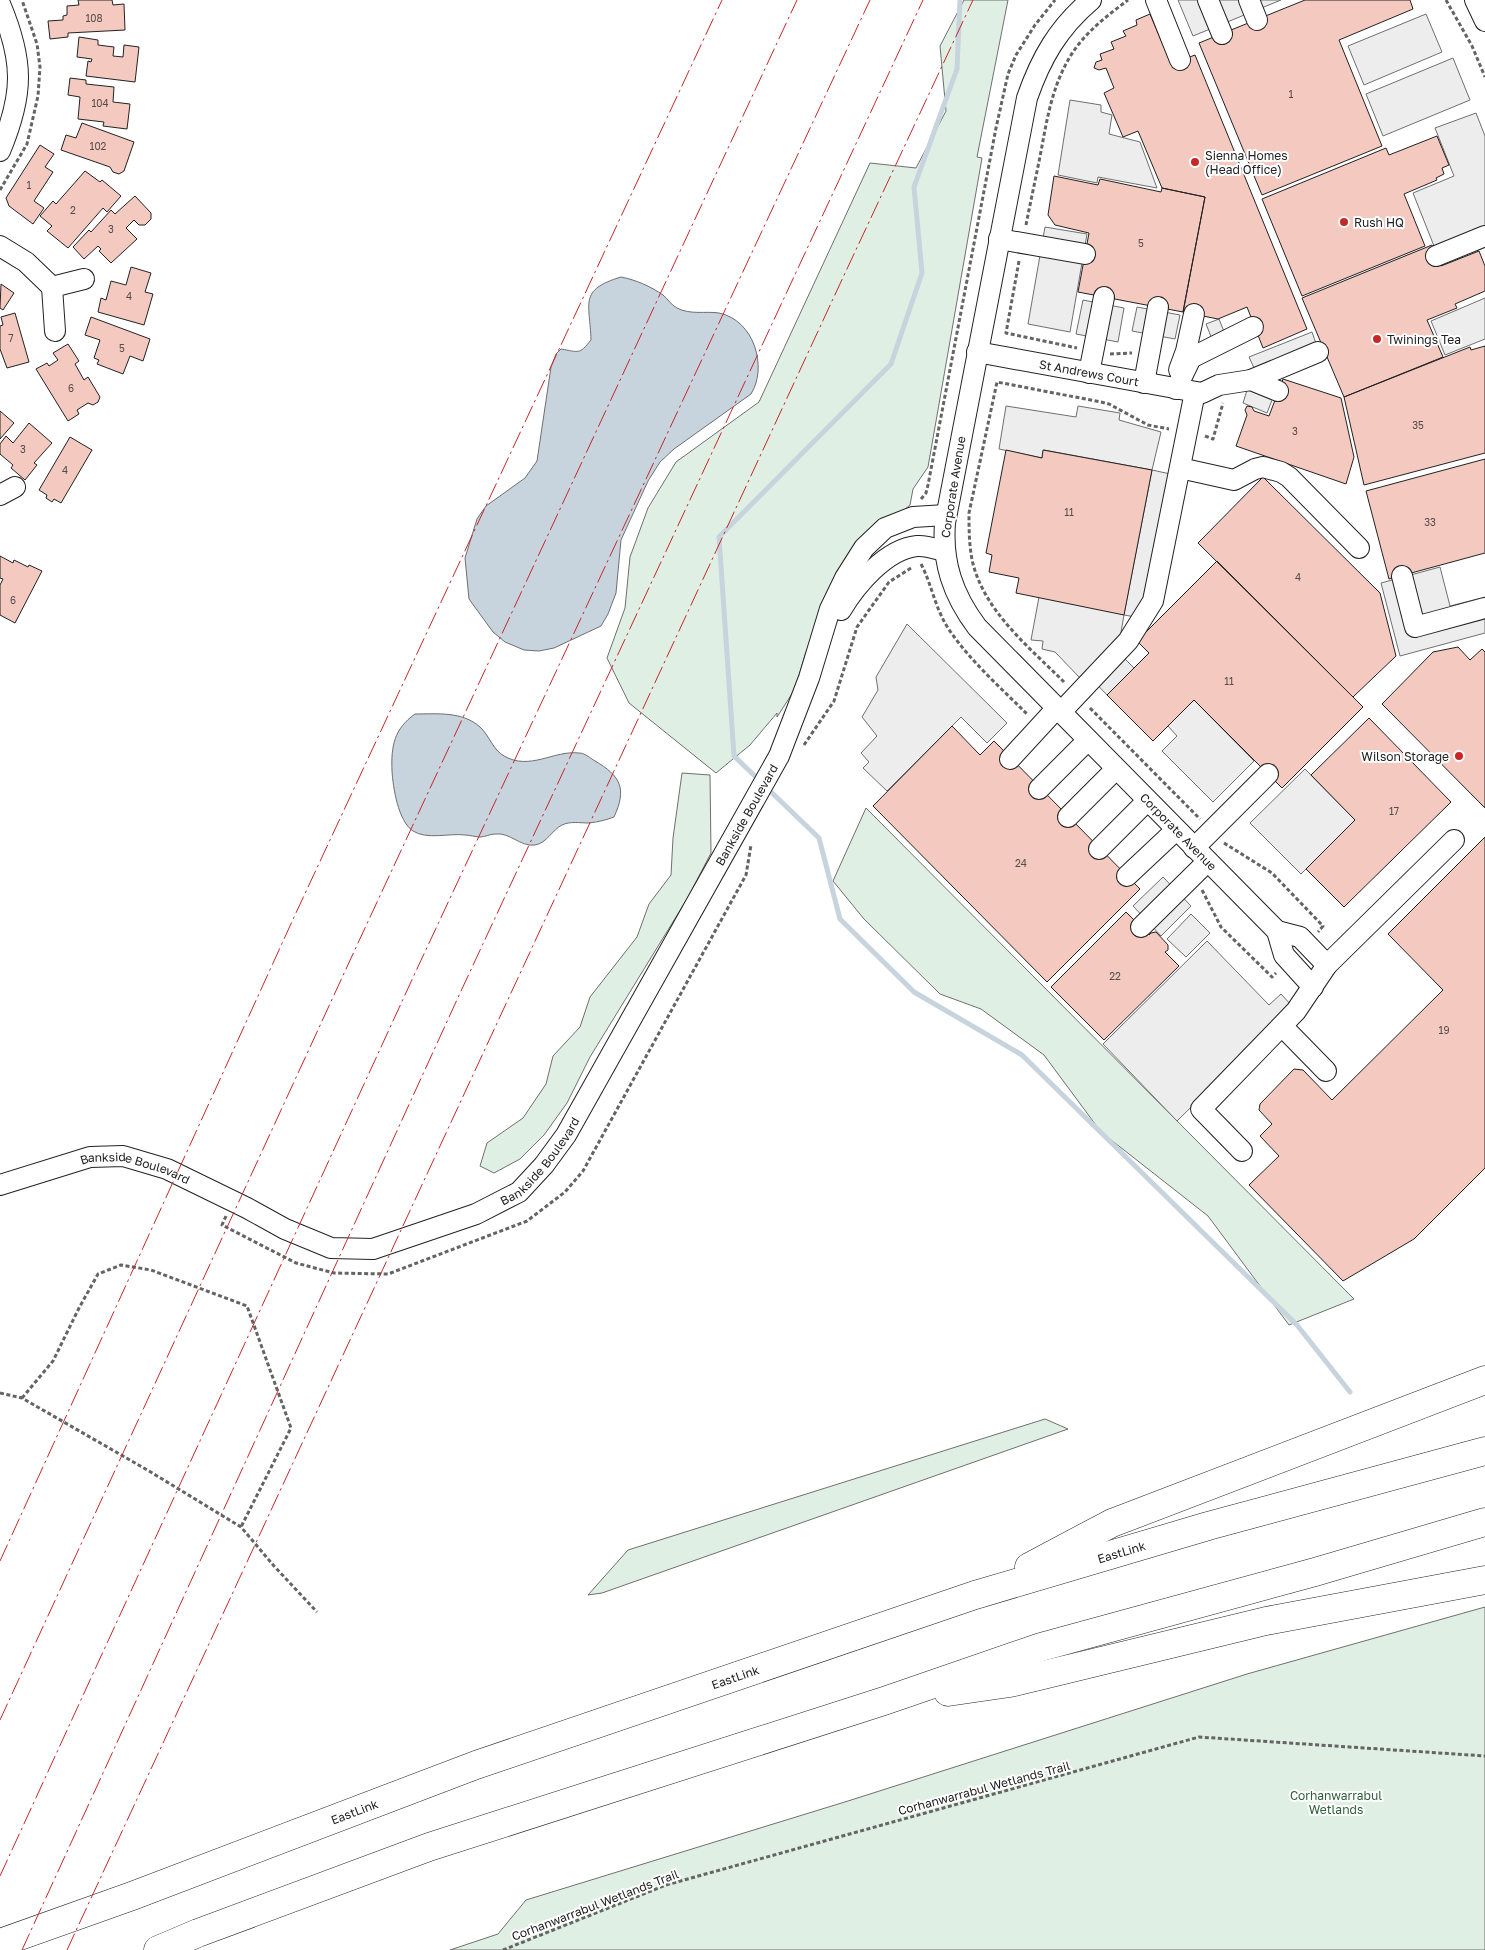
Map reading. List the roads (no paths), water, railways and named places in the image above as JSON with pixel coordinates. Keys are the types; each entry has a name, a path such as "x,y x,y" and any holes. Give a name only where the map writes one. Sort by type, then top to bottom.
{"highway":[{"path":"975,1595 1112,1523 1485,1380"},
{"name":"EastLink","path":"0,1943 132,1896 476,1765 975,1595 1208,1526 1485,1451"},
{"path":"158,1950 198,1933 429,1847 884,1702 1042,1646 1314,1572 1485,1522"},
{"path":"884,1702 1010,1683 1266,1621 1485,1580"}],"street":[{"name":"Corporate Avenue","path":"1091,0 1065,26 1049,48 1037,70 1027,98 946,515 944,551 952,585 977,627 1276,931"},
{"path":"1156,0 1180,60"},
{"path":"1208,0 1222,34"},
{"path":"1249,0 1257,20"},
{"path":"1475,0 1485,21"},
{"path":"0,4 16,50 19,72 15,109 0,151"},
{"path":"1436,256 1485,236"},
{"path":"999,239 1085,254"},
{"path":"0,246 26,262 52,286 55,331"},
{"path":"52,286 84,279"},
{"path":"1089,373 1104,297"},
{"path":"1144,382 1158,307"},
{"path":"1010,759 1128,641 1153,601 1180,468 1186,390 1186,351 1194,314"},
{"path":"1186,390 1191,358 1252,327"},
{"name":"St Andrews Court","path":"977,352 1186,390"},
{"path":"1186,390 1251,380 1318,352"},
{"path":"1251,380 1278,391"},
{"path":"1180,468 1234,480 1259,467 1268,467 1282,472 1359,548"},
{"name":"Bankside Boulevard","path":"0,1185 90,1156 123,1156 167,1169 286,1229 331,1248 373,1249 476,1214 519,1192 544,1165 566,1134 746,831 779,756 809,678 830,610 864,548 885,528 913,517 946,515"},
{"name":"Bankside Boulevard","path":"820,643 852,592 879,564 904,549 916,546 944,551"},
{"path":"1402,576 1415,627 1485,608"},
{"path":"1039,789 1088,740"},
{"path":"1068,817 1116,769"},
{"path":"1141,926 1268,774"},
{"path":"1099,849 1147,801"},
{"path":"1127,876 1176,830"},
{"path":"1242,1152 1201,1109 1296,1012 1327,965 1454,840"},
{"path":"1276,931 1300,937 1327,965"},
{"path":"1276,931 1284,955 1313,987"},
{"path":"1282,1026 1326,1071"}],"waterway":[{"path":"760,781 734,756 719,537 891,364 922,273 914,187 957,69 960,0"},
{"path":"766,787 819,838 840,919 914,992 1022,1055 1297,1325 1350,1392"}],"place":[{"name":"Sienna Homes (Head Office)","path":"1195,162"},
{"name":"Rush HQ","path":"1344,222"},
{"name":"Twinings Tea","path":"1377,339"},
{"name":"Wilson Storage","path":"1459,756"}],"park label":[{"name":"Corhanwarrabul Wetlands","path":"1336,1802"}]}
